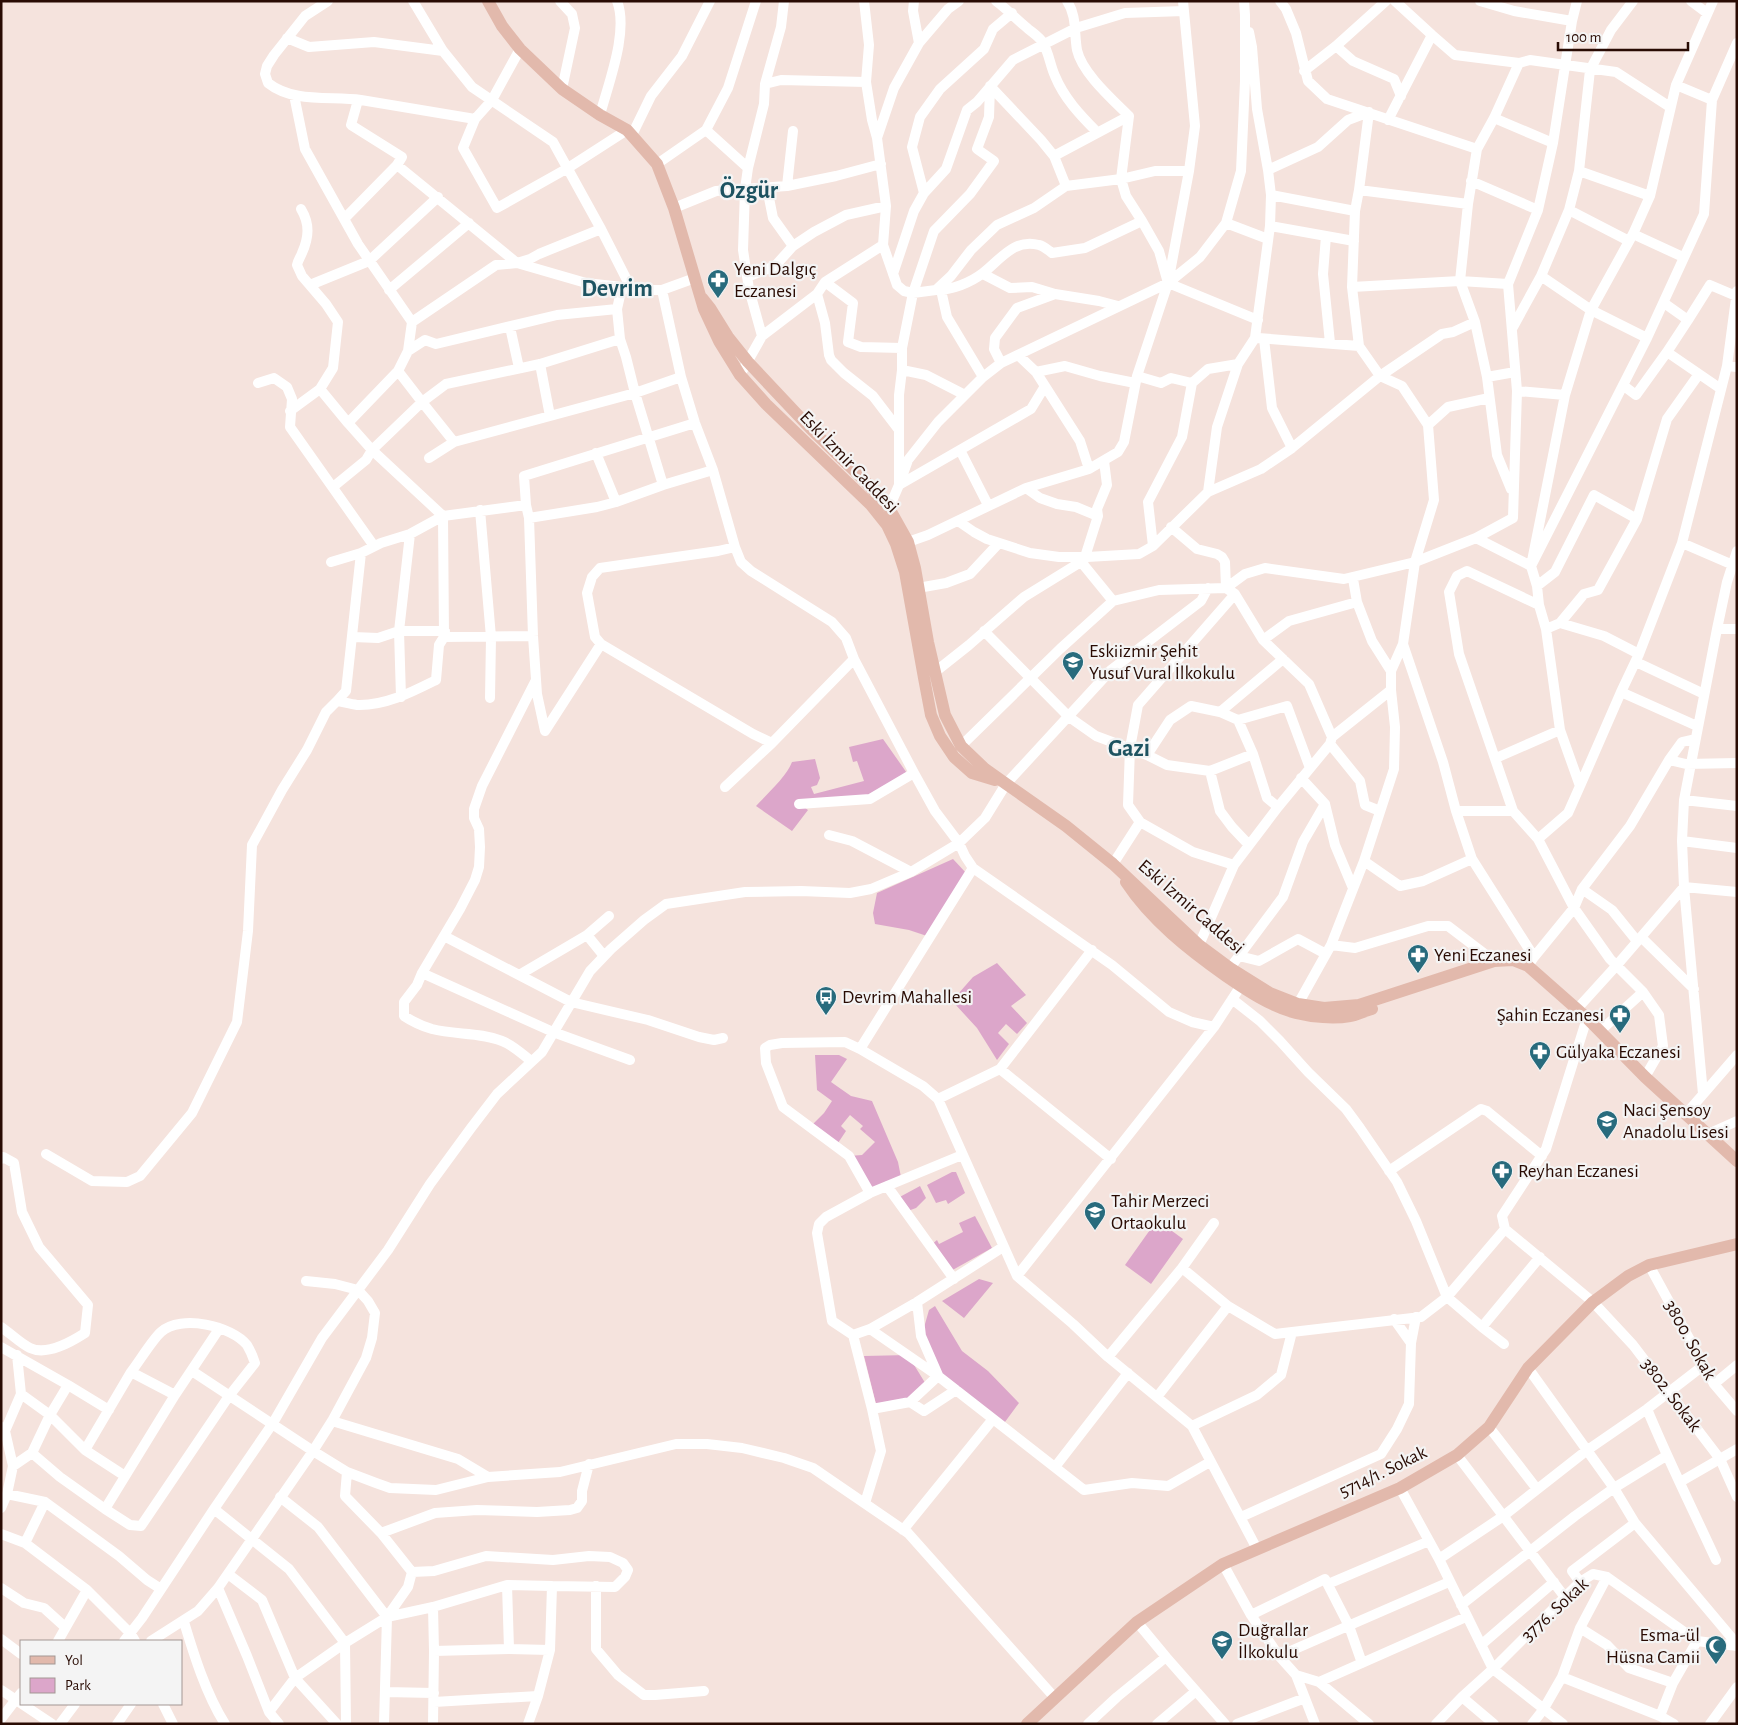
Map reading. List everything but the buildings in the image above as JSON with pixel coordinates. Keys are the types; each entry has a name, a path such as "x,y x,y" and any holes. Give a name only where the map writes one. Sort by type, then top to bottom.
{"main road":[{"name":"Eski İzmir Caddesi","path":"488,1 502,26 520,49 562,89 630,133 657,164 674,208 704,309 719,341 740,375 766,404 871,505 887,526 896,544 904,572 932,715 940,736 954,757 972,773 1006,784"},
{"name":"Eski İzmir Caddesi","path":"702,298 728,337 748,362 889,508 908,542 945,715 961,746 985,768 1066,826 1113,864 1197,950 1230,968 1244,982 1298,1004 1324,1008 1359,1005 1494,961 1531,961 1576,1009 1645,1077 1737,1161"},
{"path":"1197,950 1276,1006 1298,1014 1323,1017 1349,1016 1494,970 1531,961"},
{"name":"5714/1. Sokak","path":"1034,1722 1055,1698 1138,1622 1223,1564 1400,1488 1457,1455 1489,1427 1528,1368 1593,1302 1628,1276 1649,1265 1737,1244"}],"street":[{"path":"339,1 328,2 305,16 274,54 267,66 265,74 268,83 275,88 294,95 358,100 475,119"},
{"path":"413,1 443,51 472,86 553,142 601,229 627,289 617,309 620,339 663,485"},
{"path":"560,1 572,14 575,28 562,89"},
{"path":"520,49 492,100 475,119 463,148 497,208 630,133 651,96 682,56 710,1"},
{"path":"657,164 706,130 728,88 756,1"},
{"path":"762,336 748,289 743,250 745,189 748,168 764,104 765,84 781,27 784,1"},
{"path":"864,1 869,45 866,82 877,138 886,206 883,245 897,285 904,291 913,294 967,283 983,274 1007,251 1022,245 1040,245 1052,253 1085,248 1142,220"},
{"path":"914,1 913,11 919,44"},
{"path":"877,138 894,88 919,44 948,9 959,1"},
{"path":"996,1 1012,13 1044,43 1055,77 1067,99 1097,132"},
{"path":"1067,1 1073,9 1077,51 1084,66 1103,90 1129,116"},
{"path":"1244,1 1252,47 1256,109 1271,195 1270,226 1258,320 1272,408 1292,448"},
{"path":"1280,1 1286,9 1296,33 1308,81 1327,99 1477,149"},
{"path":"1304,71 1336,46 1386,1"},
{"path":"1395,1 1455,55 1519,63 1530,60 1566,64 1590,70 1616,72 1670,107"},
{"path":"1480,1 1514,11 1572,21"},
{"path":"1513,328 1541,276 1569,210 1579,171 1590,70 1611,30 1633,1"},
{"path":"1691,1 1707,13"},
{"path":"1580,786 1560,730 1546,629 1538,605 1537,586 1531,566 1565,395 1591,310 1631,238 1650,196 1676,85 1713,1"},
{"path":"1234,865 1193,852 1140,822 1128,805 1130,748 1138,705 1245,574 1265,568 1337,579 1353,579 1415,562 1476,538 1513,518 1517,390 1508,284 1538,210 1553,143 1576,2"},
{"path":"600,115 619,48 621,3"},
{"path":"893,274 914,211 924,193 946,169 967,110 977,102 1013,60 1076,28 1125,13 1184,6 1195,126 1190,171 1168,282 1136,380 1124,442 1118,452 1088,469 1026,488 928,535 908,542"},
{"path":"924,193 912,147 920,117 940,89 984,49 993,30 1012,13"},
{"path":"889,508 908,460 938,422 983,376 1001,363 1168,282 1200,257 1226,223 1241,171 1246,15"},
{"path":"1388,120 1432,35"},
{"path":"287,38 309,47 374,42 443,51"},
{"path":"1531,566 1624,386 1704,214 1712,100 1737,43"},
{"path":"1336,46 1353,61 1394,79 1401,96"},
{"path":"1513,494 1497,455 1487,377 1476,322 1460,280 1468,204 1477,149 1494,118 1519,63"},
{"path":"765,84 781,80 866,82"},
{"path":"1676,85 1712,100"},
{"path":"990,86 1054,156 1066,186"},
{"path":"899,484 899,395 902,348 913,294 934,231 970,194 994,161 977,149 989,117 990,86"},
{"path":"294,95 305,150 369,262 412,322 408,351 398,371 348,423"},
{"path":"344,220 397,165 402,157 351,125 358,100"},
{"path":"1268,170 1318,147 1348,120 1369,112"},
{"path":"1298,1004 1329,949 1364,861 1394,769 1395,727 1391,671 1403,644 1415,562 1434,500 1428,425 1402,386 1380,376 1359,346 1352,287 1355,211 1369,112"},
{"path":"1054,156 1129,116"},
{"path":"1129,116 1120,179 1126,196 1159,251 1168,282"},
{"path":"1494,118 1553,143"},
{"path":"706,130 748,168"},
{"path":"787,186 793,131"},
{"path":"674,208 716,191 787,186 881,164"},
{"path":"397,165 518,263 586,283 627,289 662,290 695,278"},
{"path":"938,290 971,250 997,225 1034,208 1066,186 1155,172 1190,171"},
{"path":"1579,171 1650,196"},
{"path":"1471,181 1538,210"},
{"path":"767,188 773,218 793,246"},
{"path":"1359,190 1468,204"},
{"path":"1271,195 1355,211"},
{"path":"310,285 369,262 438,198"},
{"path":"747,277 775,266 793,246 846,215 886,206"},
{"path":"290,411 320,389 333,368 338,322 326,304 302,276 297,265 307,239 308,229 307,220 301,209"},
{"path":"1569,210 1631,238 1683,257"},
{"path":"389,290 469,223"},
{"path":"1226,223 1268,239"},
{"path":"1270,226 1354,241"},
{"path":"412,322 496,265 530,260 539,254 601,229"},
{"path":"1326,236 1323,274 1330,343"},
{"path":"740,375 762,336 817,294 825,282 883,245"},
{"path":"983,274 1010,288 1032,288 1118,306"},
{"path":"1541,276 1591,310 1647,338"},
{"path":"1352,287 1460,280 1508,284"},
{"path":"825,282 853,303 848,342 861,346 902,348"},
{"path":"1168,282 1258,320"},
{"path":"1538,839 1568,813 1637,658 1682,543 1722,389 1732,366 1736,294 1710,285 1667,352 1636,394 1624,386"},
{"path":"662,290 681,377 695,423 713,470 741,562 750,571 832,622 846,638 854,658 914,773 935,811 959,843 973,868 1092,950 1169,1012 1192,1022 1214,1027"},
{"path":"938,290 947,317 983,376"},
{"path":"817,294 825,323 829,355 832,360 844,373 873,396 899,430"},
{"path":"1001,363 994,349 995,338 1017,308 1054,294"},
{"path":"1664,303 1688,320"},
{"path":"408,351 425,340 436,344 557,315 617,309"},
{"path":"958,521 974,532 998,544 1046,556 1084,560 1139,554 1153,546 1208,492 1261,469 1292,448 1380,376 1442,334 1453,332 1476,322"},
{"path":"510,327 519,368"},
{"path":"1260,338 1359,346"},
{"path":"1208,492 1217,426 1238,364 1260,338"},
{"path":"333,487 366,460 372,450 422,402 446,384 540,364 620,339"},
{"path":"1667,352 1722,389"},
{"path":"1018,355 1036,372 1080,441 1088,469"},
{"path":"540,364 550,416"},
{"path":"1153,546 1148,502 1182,437 1192,383 1208,369 1238,364"},
{"path":"1036,372 1065,366 1100,376 1161,383 1171,378 1192,383"},
{"path":"902,370 926,375 965,395"},
{"path":"398,371 454,442"},
{"path":"1487,377 1515,372"},
{"path":"1546,629 1560,623 1584,594 1598,590 1637,519 1667,419 1699,374"},
{"path":"429,458 454,442 635,393 681,377"},
{"path":"258,383 274,378 287,387 292,399 290,426 374,546"},
{"path":"899,484 1031,409 1045,386"},
{"path":"320,389 372,450 443,516 444,634 440,645 436,680 401,697 356,705 337,701"},
{"path":"1517,390 1565,395"},
{"path":"1428,425 1448,407 1489,398"},
{"path":"601,644 545,731 541,720 536,680 529,518 524,476 695,423"},
{"path":"960,450 988,505"},
{"path":"596,453 616,502"},
{"path":"935,672 1024,597 1084,560 1098,516 1097,509 1107,485 1104,461"},
{"path":"529,518 597,507 713,470"},
{"path":"1026,488 1040,498 1057,504 1076,507 1098,516"},
{"path":"1537,586 1555,572 1594,495 1637,519"},
{"path":"332,562 362,553 374,546 410,534 443,516 526,505"},
{"path":"480,510 491,636 490,698"},
{"path":"1171,527 1197,549 1222,557 1225,562 1231,591 1263,640 1309,684 1331,741 1360,781 1365,804 1380,810"},
{"path":"401,697 399,631 410,534"},
{"path":"1476,538 1531,566"},
{"path":"1682,543 1733,565"},
{"path":"918,588 946,583 970,574 998,544"},
{"path":"735,547 718,552 600,568 592,577 587,593 596,636 601,644 753,734 772,742"},
{"path":"1703,1094 1684,887 1682,841 1684,800 1717,629 1732,583 1733,565 1737,551"},
{"path":"46,1154 92,1181 127,1182 140,1176 192,1113 237,1022 248,931 252,845 282,790 307,750 326,712 346,691 362,553"},
{"path":"1084,560 1114,601"},
{"path":"1538,605 1467,571 1457,576 1448,592 1458,654 1496,758 1513,812 1538,839 1574,908 1610,959 1643,992 1659,1015 1663,1046 1645,1077"},
{"path":"1353,579 1357,602 1372,641 1391,671"},
{"path":"961,746 1001,709 1030,678 1114,601 1159,590 1208,588 1231,591"},
{"path":"1,1534 25,1543 86,1590 130,1639 161,1589 273,1423 322,1338 388,1250 430,1184 497,1094 530,1061 542,1052 590,971 604,956 644,920 666,904 745,892 801,891 850,894 871,889 911,872 959,843 985,818 1006,784 1111,670 1200,601 1208,588"},
{"path":"1263,640 1290,620 1357,602"},
{"path":"1560,623 1604,636 1637,658 1704,694"},
{"path":"1717,629 1737,629"},
{"path":"353,637 378,638 399,631 491,636 533,636"},
{"path":"984,631 1069,717 1096,736 1130,748 1167,765 1210,771 1253,754"},
{"path":"1403,644 1443,762 1456,811 1472,859 1531,961 1574,908 1582,889 1630,826 1669,760 1682,742 1695,739"},
{"path":"725,787 854,658"},
{"path":"1220,712 1283,659"},
{"path":"530,1061 521,1052 503,1041 480,1035 434,1030 418,1025 404,1016 404,1002 417,985 475,880 479,867 479,829 474,818 474,809 482,786 536,680"},
{"path":"1197,950 1234,865 1278,806 1331,741 1391,690"},
{"path":"1621,692 1697,726"},
{"path":"1147,755 1170,720 1191,706 1220,712 1238,720 1287,706 1310,768"},
{"path":"1238,720 1253,754 1267,798 1278,806"},
{"path":"1496,758 1560,730"},
{"path":"1669,760 1691,764 1737,763"},
{"path":"1210,771 1220,810 1232,827 1249,845"},
{"path":"799,804 870,799 914,773"},
{"path":"1301,778 1325,804 1334,845 1353,888"},
{"path":"1684,800 1737,806"},
{"path":"1230,968 1283,897 1303,842 1325,804"},
{"path":"1456,811 1513,812"},
{"path":"1113,864 1140,822"},
{"path":"829,835 852,841 911,872"},
{"path":"1682,841 1737,848"},
{"path":"1364,861 1400,886 1423,881 1472,859"},
{"path":"860,1048 973,868"},
{"path":"1684,887 1737,892"},
{"path":"1576,1009 1617,965 1684,887"},
{"path":"1582,889 1612,910 1639,939 1694,988"},
{"path":"519,975 587,935 608,916"},
{"path":"1239,956 1259,961 1298,939 1329,949 1355,948 1428,926 1448,926 1494,961"},
{"path":"587,935 604,956"},
{"path":"444,936 571,1002 648,1020 699,1037 714,1040 723,1038"},
{"path":"938,1099 1000,1069 1092,950"},
{"path":"422,973 553,1032 630,1060"},
{"path":"1017,1276 1214,1027 1244,982"},
{"path":"1600,1031 1643,992"},
{"path":"1232,998 1260,1021 1346,1109 1397,1182 1416,1221 1447,1297 1482,1328 1504,1344"},
{"path":"1182,1268 1228,1306 1274,1334 1421,1317 1447,1297 1506,1229 1502,1216 1546,1149 1587,1018"},
{"path":"870,1193 849,1156 784,1108 766,1063 765,1048 782,1043 845,1042 860,1048 923,1086 938,1099 1017,1276 1108,1357 1192,1426 1257,1549"},
{"path":"1686,1114 1737,1055"},
{"path":"1000,1069 1111,1158"},
{"path":"1389,1170 1481,1109 1487,1110 1542,1156"},
{"path":"1708,1134 1737,1121"},
{"path":"865,1503 881,1451 853,1335 832,1321 817,1233 819,1224 826,1217 870,1193 962,1155"},
{"path":"1,1159 3,1157 14,1163 22,1212 39,1247 88,1305 85,1333 77,1339 51,1348 42,1350 30,1348 1,1327"},
{"path":"887,1186 954,1279"},
{"path":"1108,1357 1182,1268 1214,1223"},
{"name":"3802. Sokak","path":"1506,1229 1593,1302 1633,1344 1720,1459 1737,1497"},
{"path":"853,1335 870,1329 918,1302 1003,1247"},
{"path":"1482,1328 1540,1257"},
{"name":"3800. Sokak","path":"1649,1265 1714,1384 1737,1410"},
{"path":"153,1640 184,1622 198,1611 218,1588 313,1451 366,1358 372,1338 375,1314 368,1301 358,1290 335,1284 306,1281"},
{"path":"918,1302 920,1336 938,1376"},
{"path":"1157,1397 1228,1306"},
{"path":"1241,1517 1381,1454 1397,1429 1409,1404 1411,1343 1416,1317"},
{"path":"1394,1319 1411,1343"},
{"path":"32,1453 60,1477 105,1509 130,1525 141,1526 229,1396 255,1363 246,1345 231,1333 204,1324 183,1323 162,1331 132,1372 85,1450"},
{"path":"105,1509 174,1395 219,1329"},
{"path":"870,1329 938,1376 1084,1490 1132,1483 1168,1486 1210,1462"},
{"path":"1192,1426 1257,1395 1281,1375 1292,1332"},
{"path":"1,1347 68,1384 109,1410"},
{"path":"1,1508 7,1494 13,1466 3,1429 21,1394 17,1355"},
{"path":"1439,1559 1502,1517 1586,1451 1647,1409 1704,1365"},
{"path":"1714,1384 1737,1365"},
{"path":"1528,1368 1614,1488 1636,1523 1737,1645"},
{"path":"192,1371 347,1472 390,1488 436,1490 488,1477 560,1472 676,1444 707,1444 742,1448 784,1458 813,1468 865,1503 919,1544 1055,1698"},
{"path":"132,1372 174,1395"},
{"path":"1055,1467 1128,1373"},
{"path":"872,1409 910,1402 938,1376"},
{"path":"13,1466 32,1453 50,1415 68,1384"},
{"path":"910,1402 924,1411 956,1390"},
{"path":"21,1394 50,1415 85,1450 125,1476"},
{"path":"1647,1409 1666,1456 1716,1560"},
{"path":"902,1530 993,1419"},
{"path":"332,1420 458,1460 488,1477"},
{"path":"1489,1427 1537,1489"},
{"path":"1680,1482 1737,1449"},
{"path":"1457,1455 1502,1517 1564,1596"},
{"path":"1461,1605 1614,1488 1666,1456"},
{"path":"381,1533 435,1513 477,1510 537,1512 577,1508 582,1501 582,1491 589,1464"},
{"path":"347,1472 345,1496 381,1533 412,1572"},
{"path":"1400,1488 1439,1559 1493,1669 1563,1724"},
{"path":"7,1494 45,1502 161,1589"},
{"path":"280,1498 318,1527 387,1617"},
{"path":"25,1543 45,1502"},
{"path":"214,1509 289,1569 345,1643 346,1724"},
{"path":"1580,1582 1572,1571 1636,1523"},
{"path":"1328,1584 1429,1541"},
{"path":"269,1712 295,1678 345,1643 387,1617 433,1607 507,1585 615,1587 625,1577 628,1570 623,1563 610,1556 553,1560 486,1556 434,1571 412,1572"},
{"path":"1223,1564 1251,1615 1279,1656 1296,1675 1316,1724"},
{"path":"384,1724 387,1617 408,1587 412,1572"},
{"path":"228,1574 262,1600 295,1678 337,1724"},
{"name":"3776. Sokak","path":"1436,1724 1564,1596 1593,1574 1607,1576 1697,1641 1737,1645"},
{"path":"1532,1724 1543,1710 1562,1677 1580,1628 1607,1576"},
{"path":"1251,1615 1325,1579 1349,1626 1362,1663"},
{"path":"1279,1656 1449,1582"},
{"path":"1482,1645 1554,1582"},
{"path":"507,1585 508,1649"},
{"path":"528,1724 538,1696 550,1650 552,1586"},
{"path":"596,1586 596,1649 618,1675 644,1695 704,1691"},
{"path":"1,1588 24,1604 44,1608 65,1628"},
{"path":"218,1588 269,1712 279,1724"},
{"path":"59,1640 86,1590"},
{"path":"433,1607 433,1724"},
{"path":"1319,1682 1466,1616"},
{"path":"184,1622 195,1658 225,1724"},
{"path":"1138,1622 1225,1724"},
{"path":"1580,1628 1607,1645 1629,1668 1673,1683"},
{"path":"1,1639 20,1653"},
{"path":"1660,1716 1673,1683 1697,1641"},
{"path":"434,1651 550,1650"},
{"path":"1088,1724 1117,1696 1166,1657"},
{"path":"1296,1675 1319,1682 1369,1724"},
{"path":"1562,1677 1660,1716 1674,1724"},
{"path":"1710,1724 1733,1698 1737,1687"},
{"path":"1,1690 18,1696 1,1719"},
{"path":"385,1692 434,1697 538,1696"},
{"path":"1157,1724 1196,1692"},
{"path":"1462,1697 1494,1724"},
{"path":"1237,1724 1305,1698"},
{"path":"29,1705 52,1724"},
{"path":"60,1724 74,1705"},
{"path":"117,1724 130,1705"},
{"path":"164,1705 173,1724"}],"green space":[{"path":"883,739 909,776 870,799 800,804 808,810 792,831 756,806 781,779 792,762 815,759 820,778 817,785 811,787 814,794 864,781 857,761 853,762 849,747"},
{"path":"953,859 968,875 930,937 909,930 875,924 873,913 877,893"},
{"path":"997,963 1026,995 1011,1006 1027,1023 1017,1034 1006,1024 998,1033 1009,1044 997,1060 977,1028 954,1003 954,996 960,1003 963,1000 958,994 973,977"},
{"path":"815,1055 839,1055 847,1059 831,1082 851,1096 872,1101 898,1162 901,1177 870,1193 849,1156 862,1155 875,1142 860,1129 863,1126 850,1115 841,1126 846,1131 836,1146 810,1127 824,1113 832,1101 817,1090"},
{"path":"952,1172 956,1172 965,1193 948,1204 946,1200 936,1203 927,1185"},
{"path":"920,1186 926,1198 916,1208 905,1212 896,1199"},
{"path":"975,1216 992,1248 949,1272 930,1246 937,1240 939,1244 963,1232 959,1223"},
{"path":"1157,1220 1183,1239 1151,1284 1125,1265"},
{"path":"979,1279 993,1283 964,1318 942,1301"},
{"path":"935,1306 962,1351 988,1371 1019,1403 1002,1426 938,1376 923,1331 929,1310"},
{"path":"908,1355 927,1386 910,1402 877,1408 864,1356"}],"place":[{"name":"Yeni Dalgıç Eczanesi","path":"718,299"},
{"name":"Eskiizmir Şehit Yusuf Vural İlkokulu","path":"1073,681"},
{"name":"Yeni Eczanesi","path":"1418,974"},
{"name":"Devrim Mahallesi","path":"826,1016"},
{"name":"Şahin Eczanesi","path":"1620,1034"},
{"name":"Gülyaka Eczanesi","path":"1540,1071"},
{"name":"Naci Şensoy Anadolu Lisesi","path":"1607,1140"},
{"name":"Reyhan Eczanesi","path":"1502,1190"},
{"name":"Tahir Merzeci Ortaokulu","path":"1095,1231"},
{"name":"Duğrallar İlkokulu","path":"1222,1660"},
{"name":"Esma-ül Hüsna Camii","path":"1716,1665"}],"district":[{"name":"Özgür","path":"749,191"},
{"name":"Devrim","path":"617,289"},
{"name":"Gazi","path":"1129,749"}]}
